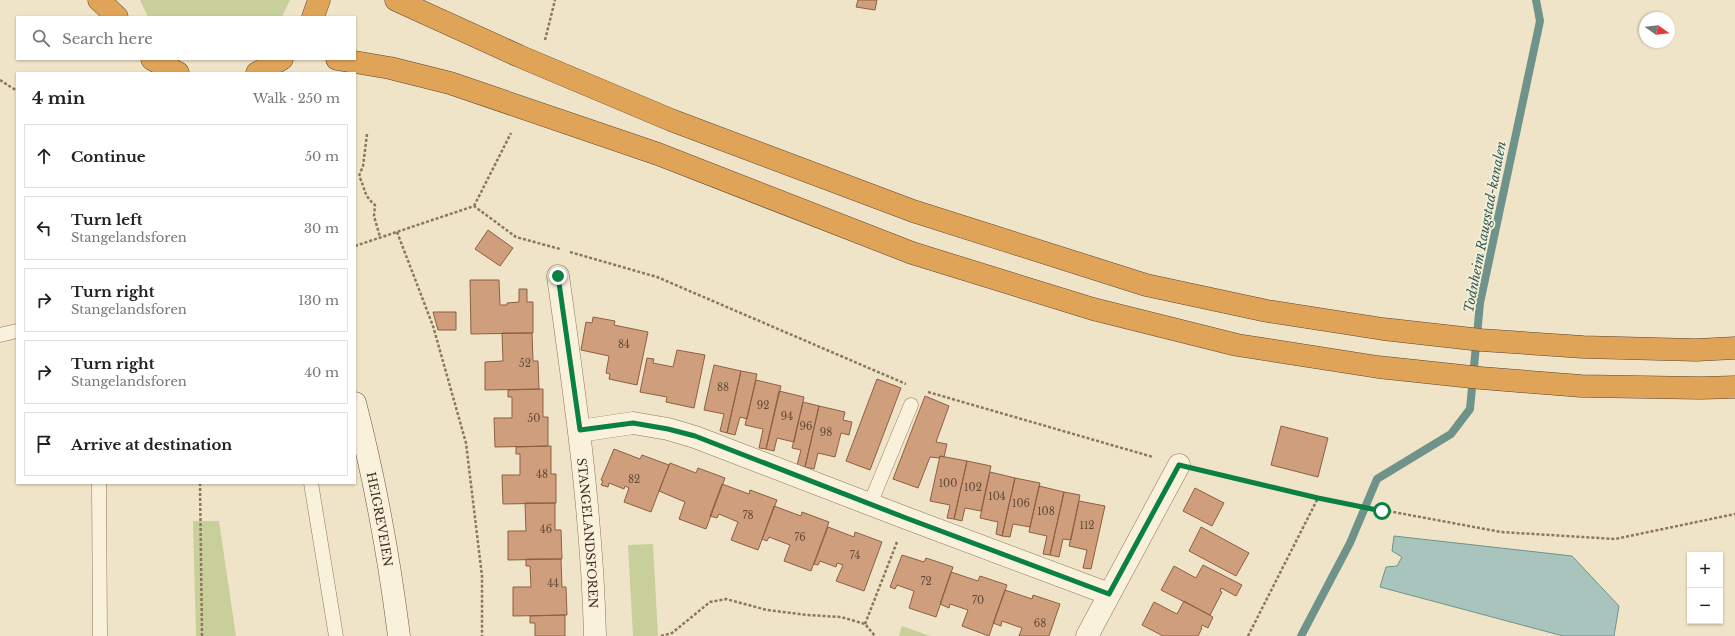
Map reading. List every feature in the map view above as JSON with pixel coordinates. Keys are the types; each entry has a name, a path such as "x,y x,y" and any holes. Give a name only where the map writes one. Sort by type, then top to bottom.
{"highway":[{"path":"99,0 116,16"},
{"path":"115,0 120,16"},
{"path":"313,16 319,0"},
{"path":"396,0 519,56 671,120 913,211 1146,285 1267,311 1383,329 1481,340 1583,347 1696,350 1735,348"},
{"path":"154,60 176,72"},
{"path":"343,60 390,68 499,99 658,154 912,253 1093,310 1237,345 1378,367 1481,378 1581,386 1701,388 1735,387"}],"street":[{"name":"STANGELANDSFOREN","path":"558,276 580,430 593,578 595,636"},
{"name":"HEIGREVEIEN","path":"356,407 380,511 399,636"},
{"path":"580,430 633,423 668,429 695,436 906,518 1109,594"},
{"path":"1087,636 1179,465"}],"lane":[{"path":"0,335 16,331"},
{"path":"870,504 911,405"},
{"path":"99,484 100,636"},
{"path":"311,484 336,636"}],"path":[{"path":"545,40 555,0"},
{"path":"0,80 16,90"},
{"path":"356,246 474,206 511,133"},
{"path":"367,134 363,166 359,176 364,185 366,197 375,205 374,216 380,237"},
{"path":"474,206 516,237 657,277 910,386"},
{"path":"397,232 433,326 466,443 482,576 482,636"},
{"path":"925,391 1179,465 1318,498 1501,532 1615,538 1735,514"},
{"path":"200,484 202,636"},
{"path":"1248,636 1318,498"},
{"path":"866,624 906,518"},
{"path":"661,636 672,633 710,602 726,599 767,610 806,615 841,617 866,624 875,636"}],"green space":[{"path":"140,0 290,0 282,16 148,16"},
{"path":"193,521 219,521 236,636 196,636"},
{"path":"653,544 658,636 633,636 628,545"},
{"path":"902,626 930,636 899,636"}],"water":[{"path":"1394,536 1572,556 1619,606 1614,636 1563,636 1380,587 1386,567 1397,566 1402,557 1392,551"}],"building":[{"path":"858,0 877,0 875,10 856,7"},
{"path":"488,230 513,248 500,266 475,249"},
{"path":"470,280 499,280 500,305 519,302 519,289 527,289 527,302 533,302 533,333 471,334"},
{"path":"433,312 456,312 456,330 438,330"},
{"path":"593,317 615,321 614,325 648,332 637,385 609,379 610,374 606,373 609,356 581,350 586,322 592,323"},
{"path":"502,333 532,333 533,361 538,361 539,389 485,390 485,362 503,361"},
{"path":"677,350 705,355 694,408 666,402 667,397 640,392 647,358 654,359 653,363 673,367"},
{"path":"714,365 741,371 727,433 720,431 724,414 704,410"},
{"path":"741,371 757,374 747,419 740,417 735,435 727,433"},
{"path":"877,379 901,388 870,470 846,461"},
{"path":"756,380 781,386 766,449 759,448 763,429 745,425"},
{"path":"543,389 543,417 548,417 548,446 495,447 494,418 512,418 512,397 508,397 508,390"},
{"path":"779,391 804,397 794,442 777,438 774,451 766,449"},
{"path":"925,396 949,406 936,442 947,444 944,457 930,457 918,488 893,479"},
{"path":"803,402 819,406 805,467 797,465 801,450 792,448"},
{"path":"819,406 845,412 843,420 852,422 849,435 841,433 835,457 818,453 814,469 805,467"},
{"path":"1281,426 1328,438 1318,477 1271,465"},
{"path":"551,446 551,474 556,474 556,503 503,504 502,475 520,475 520,454 516,454 516,447"},
{"path":"614,449 640,459 642,455 669,465 651,512 624,502 629,488 625,486 624,489 609,483 608,487 601,485 603,481 601,480"},
{"path":"940,456 967,461 954,519 947,518 950,505 930,501"},
{"path":"967,461 991,466 981,511 965,508 962,521 954,519"},
{"path":"670,463 696,473 698,468 725,478 706,529 679,519 685,502 659,491"},
{"path":"990,472 1015,478 1002,536 996,534 998,522 980,518"},
{"path":"1015,478 1040,483 1030,527 1013,524 1010,537 1002,536"},
{"path":"722,484 749,494 750,490 777,500 758,550 731,540 738,522 719,514 717,518 710,516"},
{"path":"1039,486 1064,492 1050,555 1043,554 1047,536 1029,532"},
{"path":"1195,488 1224,503 1212,526 1183,511"},
{"path":"1064,492 1080,495 1071,540 1063,539 1059,557 1050,555"},
{"path":"1079,501 1105,506 1091,569 1083,568 1087,550 1069,546"},
{"path":"525,503 555,503 555,530 561,530 562,559 508,560 508,531 526,531"},
{"path":"774,506 801,516 802,512 829,522 811,571 784,561 790,545 769,537 767,541 762,539"},
{"path":"828,527 854,537 855,532 882,542 864,591 836,581 843,565 837,563 836,567 820,561 818,565 814,564"},
{"path":"1201,527 1249,553 1236,576 1189,551"},
{"path":"902,555 924,562 926,558 953,567 936,617 909,608 914,591 897,585 895,589 890,587"},
{"path":"526,559 561,559 562,587 566,587 567,615 513,616 513,587 531,587 530,566 526,566"},
{"path":"1203,565 1242,585 1236,596 1221,588 1220,591 1222,592 1210,615 1161,590 1174,566 1196,578"},
{"path":"951,572 978,581 980,576 1007,585 989,636 962,626 968,610 950,604 949,608 940,604"},
{"path":"1005,590 1032,599 1033,595 1060,604 1049,636 1019,636 1022,628 1002,621 1001,626 993,623"},
{"path":"1184,601 1213,617 1208,628 1202,625 1198,636 1163,636 1142,625 1154,602 1177,614"},
{"path":"565,615 565,636 535,636 535,623 530,623 530,616"}],"waterway":[{"name":"Todnheim Raugstad-kanalen","path":"1301,636 1350,543 1377,479 1451,434 1470,409 1480,303 1540,21 1536,0"}],"route":[{"path":"558,276 580,430 633,423 668,429 695,436 906,518 1109,594 1179,465 1318,498 1382,511"}]}
